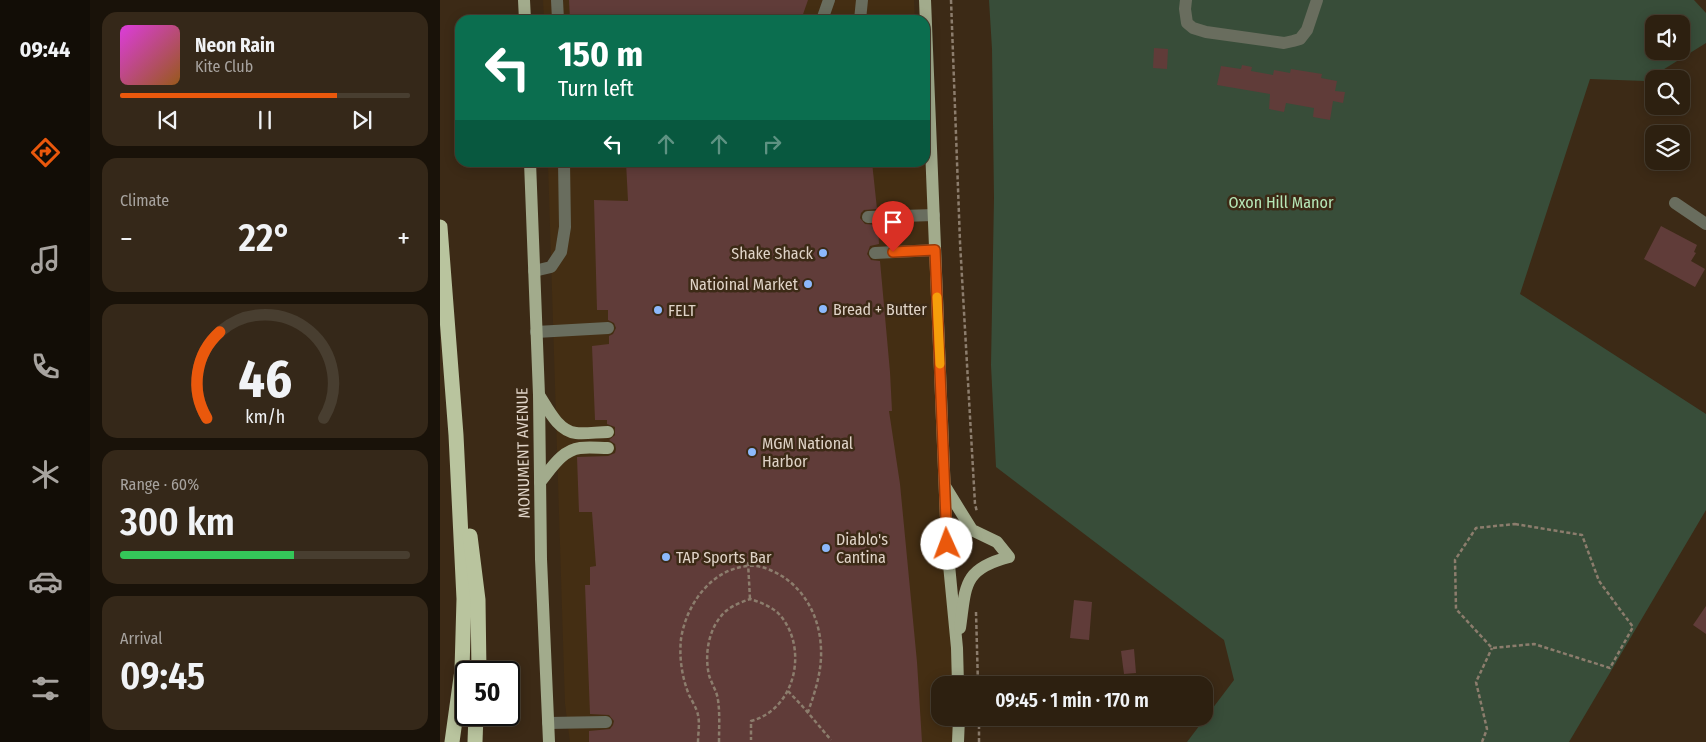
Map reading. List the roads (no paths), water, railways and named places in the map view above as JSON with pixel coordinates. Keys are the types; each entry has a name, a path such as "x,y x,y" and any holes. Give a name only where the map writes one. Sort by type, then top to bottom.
{"highway":[{"path":"440,227 456,435 464,599 462,670 452,742"},
{"path":"456,435 478,600 479,661"},
{"path":"475,742 476,726"}],"main road":[{"path":"524,0 525,15"},
{"path":"925,0 926,15"},
{"path":"930,119 947,544 957,648 958,676"},
{"name":"MONUMENT AVENUE","path":"530,167 539,395 541,559 549,742"},
{"path":"539,395 558,424 568,430 575,433 608,432"},
{"path":"540,482 561,458 570,451 579,448 608,448"},
{"path":"945,486 972,530 997,542 1009,557 981,568 970,578 966,586 957,648"},
{"path":"958,742 959,726"}],"lane":[{"path":"557,0 558,15"},
{"path":"824,15 830,0"},
{"path":"860,15 862,0"},
{"path":"1186,0 1187,23 1193,28 1206,32 1284,43 1300,39 1307,30 1317,0"},
{"path":"534,272 550,267 561,252 565,227 564,167"},
{"path":"1676,203 1706,224"},
{"path":"868,217 934,215"},
{"path":"875,254 935,250"},
{"path":"536,332 608,328"},
{"path":"548,722 606,722"}],"place":[{"name":"Shake Shack","path":"823,253"},
{"name":"Natioinal Market","path":"808,284"},
{"name":"Bread + Butter","path":"823,309"},
{"name":"FELT","path":"658,310"},
{"name":"MGM National Harbor","path":"752,452"},
{"name":"Diablo's Cantina","path":"826,548"},
{"name":"TAP Sports Bar","path":"666,557"}],"park label":[{"name":"Oxon Hill Manor","path":"1281,202"}]}
